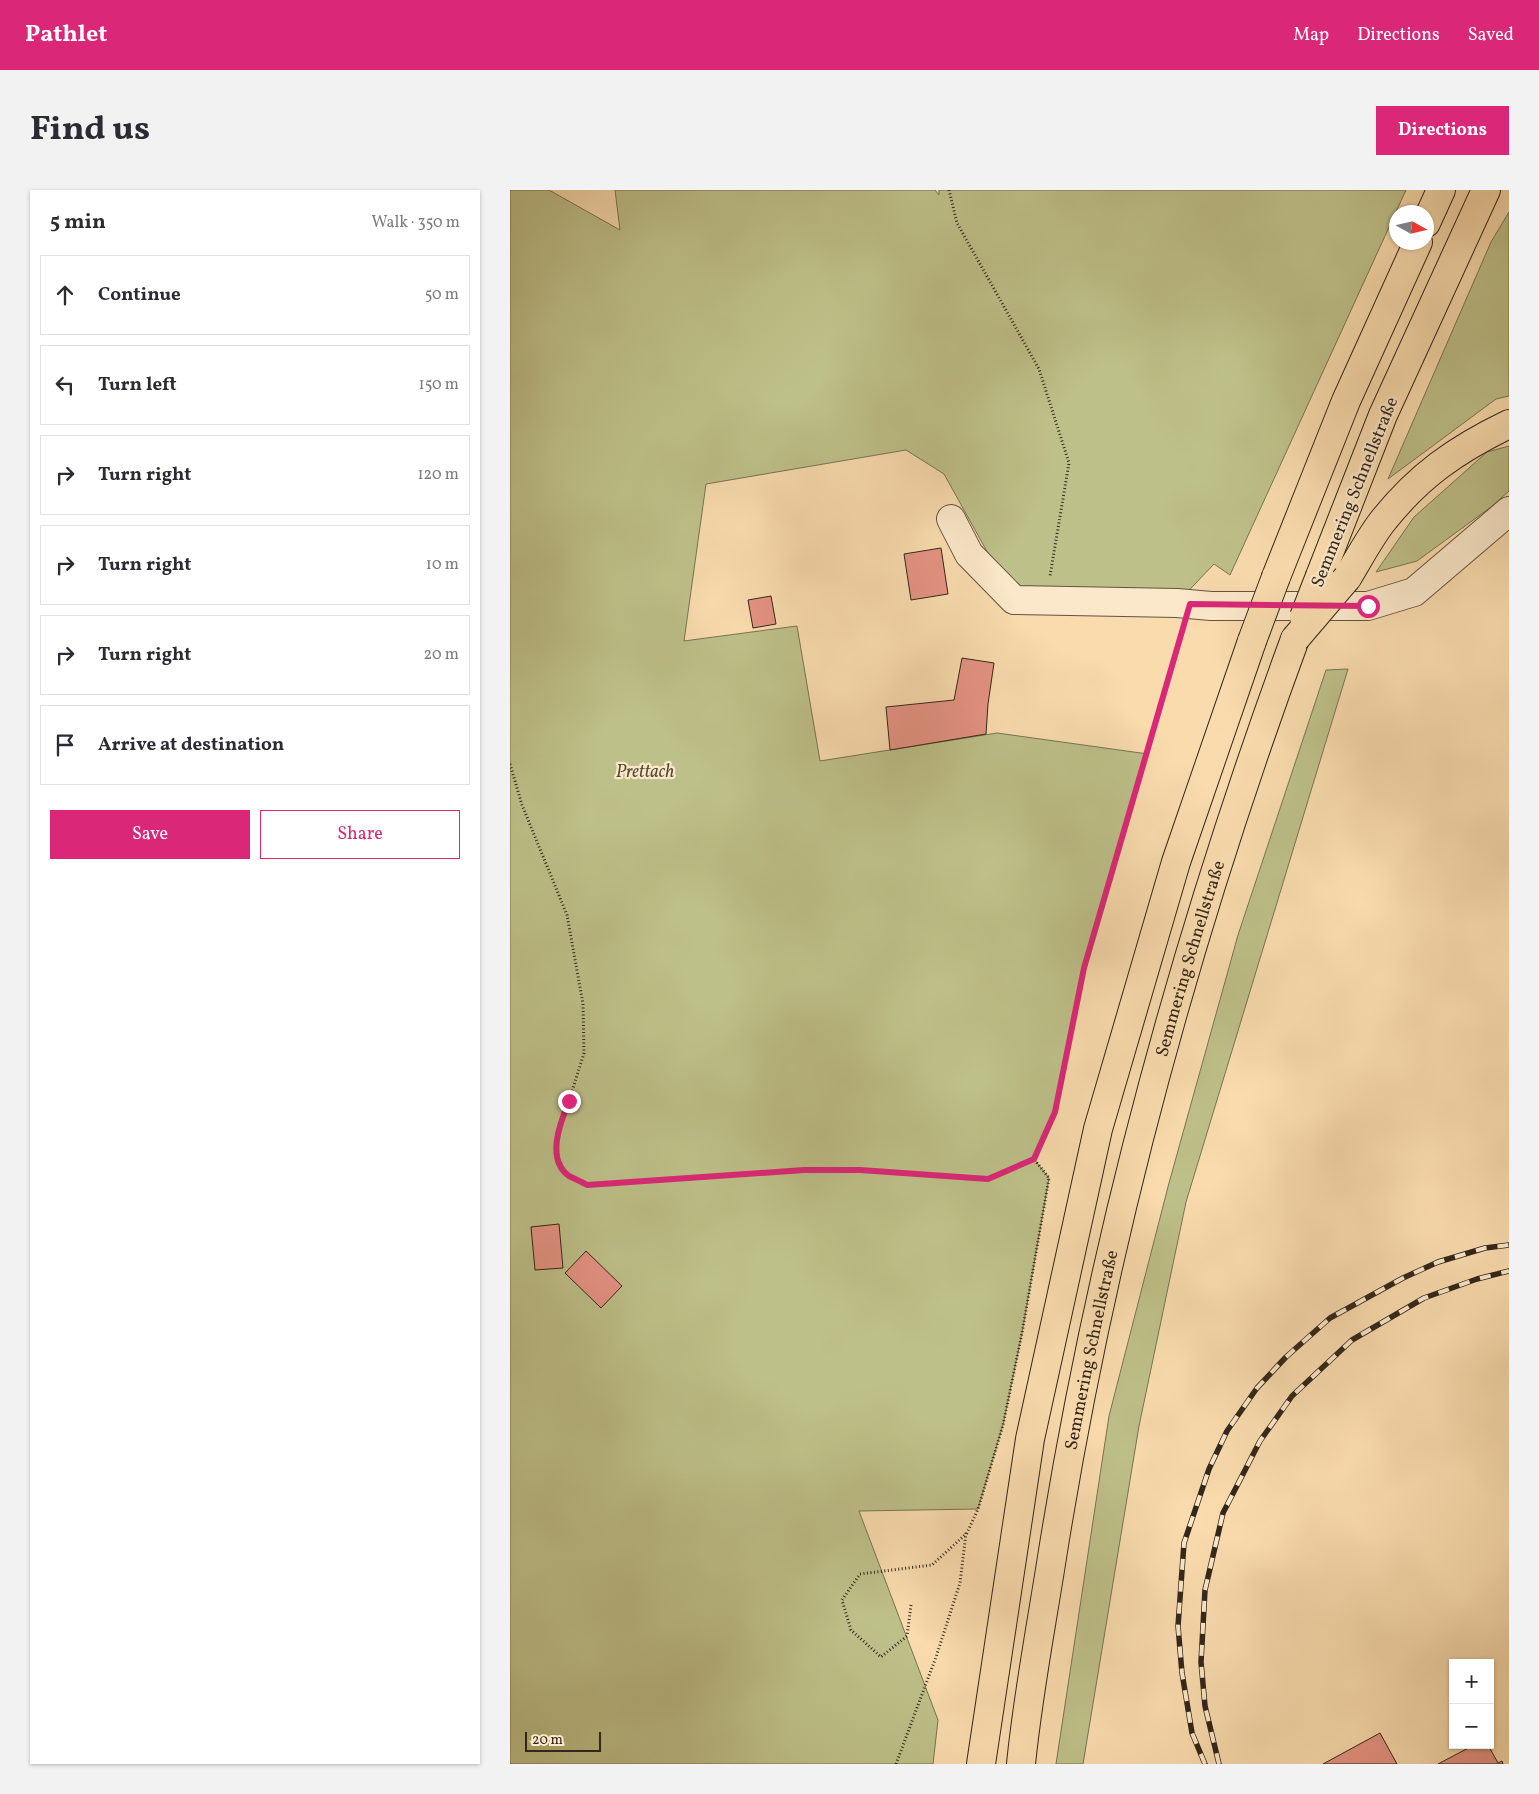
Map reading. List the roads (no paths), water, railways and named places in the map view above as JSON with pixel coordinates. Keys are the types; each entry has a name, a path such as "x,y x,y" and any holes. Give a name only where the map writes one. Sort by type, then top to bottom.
{"highway":[{"path":"1434,206 1442,190"},
{"name":"Semmering Schnellstraße","path":"1021,1764 1070,1450 1120,1208 1172,1013 1208,890 1252,755 1383,414 1486,191"},
{"path":"981,1764 1030,1439 1098,1130 1176,862 1252,641 1346,401 1414,250"},
{"path":"1295,639 1347,578 1381,523 1420,480 1468,444 1509,424"}],"street":[{"path":"951,518 970,554 1014,600 1368,606 1414,592 1509,511"}],"railway":[{"path":"1205,1764 1192,1733 1182,1673 1178,1626 1184,1543 1209,1469 1227,1431 1257,1388 1286,1357 1330,1318 1403,1278 1438,1262 1485,1248 1509,1245"},
{"path":"1219,1764 1205,1706 1201,1662 1205,1590 1223,1513 1260,1441 1292,1396 1352,1340 1424,1298 1477,1279 1509,1271"}],"park label":[{"name":"Prettach","path":"645,771"}]}
